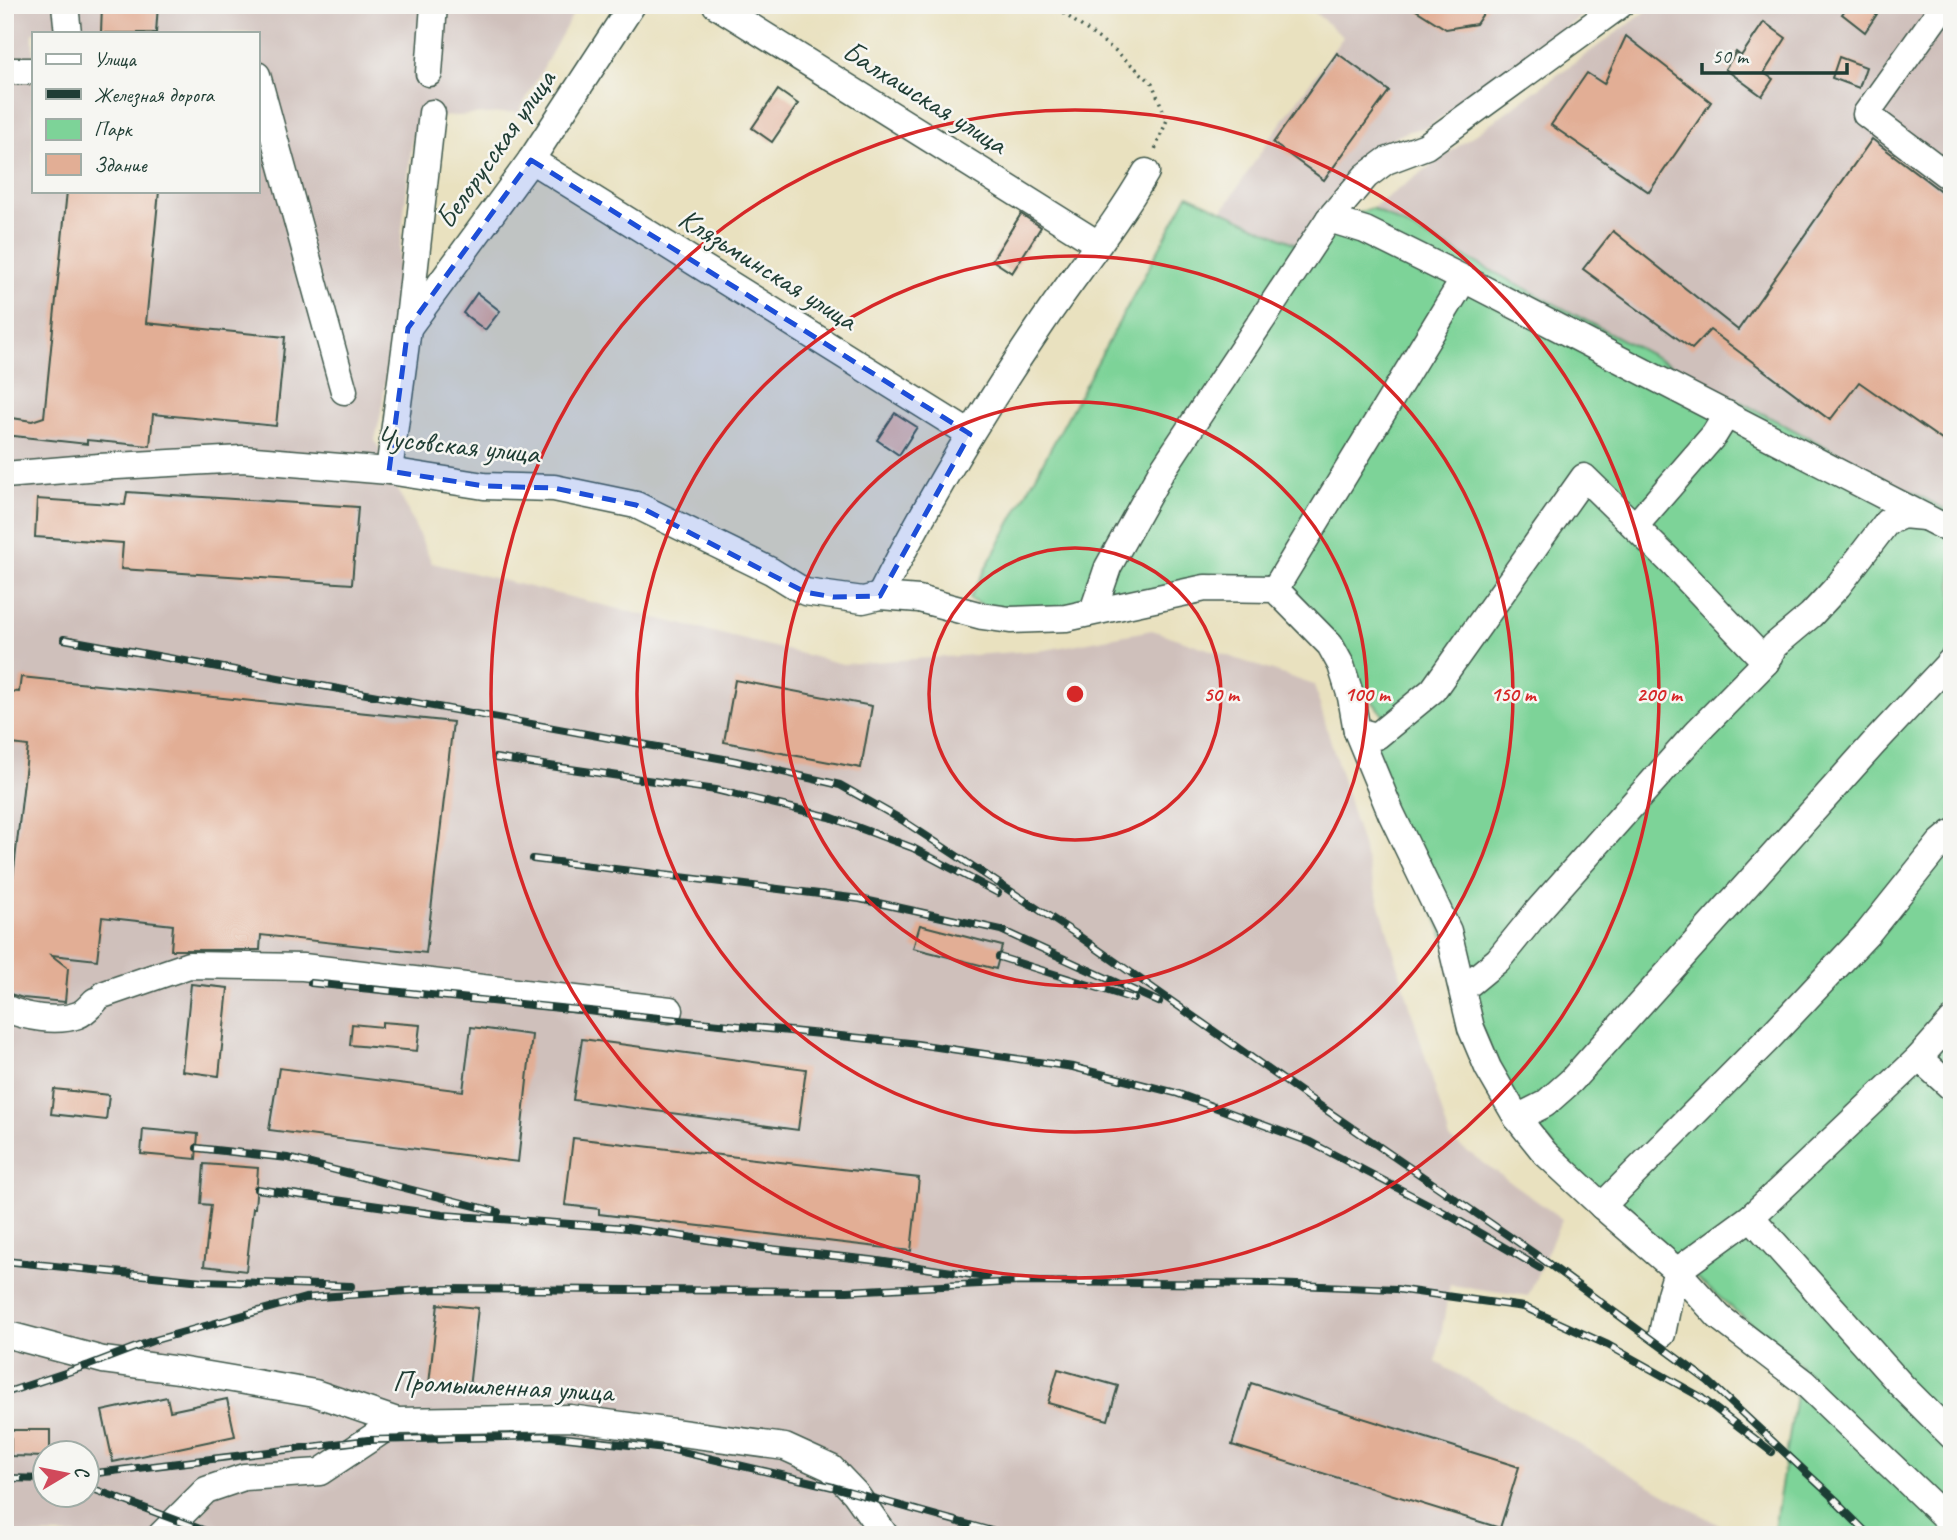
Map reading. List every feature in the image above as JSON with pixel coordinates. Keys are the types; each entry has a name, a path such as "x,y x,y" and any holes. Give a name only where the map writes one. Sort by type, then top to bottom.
{"street":[{"path":"65,5 68,32"},
{"path":"429,74 435,5"},
{"name":"Белорусская улица","path":"408,328 531,160 632,5"},
{"name":"Балхашская улица","path":"716,5 1098,244"},
{"path":"1093,611 1108,568 1161,472 1329,219 1366,176 1386,161 1426,146 1620,5"},
{"path":"1944,5 1866,114 1952,179"},
{"path":"5,71 32,71"},
{"path":"259,82 344,391"},
{"path":"389,471 432,113"},
{"name":"Клязьминская улица","path":"531,160 970,434"},
{"path":"880,596 909,538 1003,381 1125,208 1146,172"},
{"path":"1329,219 1365,230 1464,279 1952,531"},
{"path":"1464,279 1275,589 1330,645 1340,665 1348,686 1357,731 1396,824 1448,931 1471,1028 1488,1068 1517,1118 1545,1153 1677,1271 1719,1317 1804,1382 1952,1524"},
{"path":"1635,526 1714,435 1727,414"},
{"name":"Чусовская улица","path":"5,475 242,460 389,471 484,486 554,488 636,505 771,571 805,592 863,600 880,596 919,599 1010,620 1066,618 1205,588 1275,589"},
{"path":"1357,731 1377,736 1433,690 1584,477 1766,662"},
{"path":"1461,984 1470,983 1498,960 1536,913 1696,733 1766,662 1774,646 1811,615 1838,586 1887,522 1903,515 1924,517"},
{"path":"1517,1118 1545,1104 1571,1081 1874,743 1952,660"},
{"path":"1602,1206 1767,1040 1867,934 1940,843 1952,833"},
{"path":"5,1008 14,1012 62,1018 80,1014 100,998 189,965 303,967 670,1010"},
{"path":"1662,1334 1677,1271 1751,1217 1919,1058 1952,1021"},
{"path":"1919,1058 1952,1088"},
{"path":"1751,1217 1902,1386 1952,1436"},
{"name":"Промышленная улица","path":"5,1334 103,1360 315,1393 397,1421 570,1418 785,1447 831,1468 855,1493 885,1535"},
{"path":"161,1535 206,1490 244,1477 320,1472 397,1421"}],"path":[{"path":"1052,5 1116,51 1152,83 1167,120 1146,172"}],"highlighted area":[{"path":"531,160 970,434 880,596 833,597 805,592 636,505 554,488 484,486 389,471 408,328"}],"shaded area":[{"path":"5,5 578,5 519,112 425,118 413,134 382,409 375,440 432,563 843,664 1045,650 1152,630 1314,685 1450,1139 1562,1219 1528,1296 1450,1285 1436,1362 1736,1535 5,1535"},
{"path":"1306,5 1597,5 1428,127 1409,131 1389,140 1337,190 1296,244 1223,210 1268,141 1343,37"},
{"path":"1655,5 1952,5 1952,513 1372,208"}],"green space":[{"path":"1188,195 1296,244 1312,248 1335,221 1372,208 1952,513 1952,1535 1773,1535 1801,1365 1603,1201 1511,1100 1366,749 1394,729 1303,613 1275,589 1074,609 992,610 969,599"}],"building":[{"path":"102,5 158,5 156,32 101,32"},
{"path":"1408,5 1489,5 1476,24 1446,29"},
{"path":"1849,5 1883,5 1865,32 1842,14"},
{"path":"1764,22 1786,38 1764,73 1773,79 1762,96 1725,69 1736,52 1741,56"},
{"path":"1626,36 1711,102 1649,192 1551,125 1587,73 1604,84"},
{"path":"1337,53 1389,91 1324,180 1273,143"},
{"path":"1839,57 1866,67 1859,88 1832,78"},
{"path":"778,90 798,104 772,142 752,128"},
{"path":"1872,139 1942,192 1952,195 1952,447 1859,382 1830,420 1710,330 1692,349 1583,269 1613,231 1738,330"},
{"path":"67,192 159,192 146,323 285,337 276,426 153,414 150,446 87,440 87,444 5,435 5,417 32,421 44,417"},
{"path":"1021,214 1041,227 1012,273 992,260"},
{"path":"477,293 500,311 485,330 463,313"},
{"path":"895,413 917,427 899,455 877,440"},
{"path":"127,492 358,507 352,584 121,569 123,543 35,537 37,499 125,505"},
{"path":"21,677 453,722 426,953 261,935 260,950 171,950 173,925 102,917 97,960 51,955 68,968 65,1002 23,998 7,993 12,952 5,952 5,903 10,904 28,746 5,743 5,691 19,692"},
{"path":"735,680 872,706 861,768 724,742"},
{"path":"920,925 1002,946 996,969 913,948"},
{"path":"191,984 228,988 219,1076 182,1071"},
{"path":"382,1022 420,1025 417,1051 350,1045 352,1024 382,1027"},
{"path":"471,1027 532,1035 518,1162 269,1130 279,1068 463,1091"},
{"path":"582,1039 806,1069 798,1130 573,1100"},
{"path":"54,1089 109,1095 106,1120 51,1114"},
{"path":"143,1129 198,1134 196,1159 141,1154"},
{"path":"573,1138 919,1178 911,1251 599,1214 599,1209 565,1205"},
{"path":"204,1164 258,1168 246,1271 204,1266 211,1205 201,1204"},
{"path":"438,1304 478,1308 469,1388 429,1384"},
{"path":"1058,1369 1118,1386 1108,1420 1048,1403"},
{"path":"1251,1383 1519,1467 1500,1528 1232,1445"},
{"path":"167,1397 170,1411 227,1399 235,1436 113,1462 102,1411"},
{"path":"11,1430 50,1430 50,1438 32,1438 32,1457 11,1456"}],"railway":[{"path":"64,639 735,761 840,785 902,820 1076,934 1538,1256 1708,1381 1839,1503"},
{"path":"495,758 716,790 830,817 913,848 998,893"},
{"path":"533,859 860,899 1001,930 1159,1002"},
{"path":"999,957 1134,999"},
{"path":"311,983 910,1043 1073,1067 1176,1093 1310,1142 1447,1214 1540,1268"},
{"path":"197,1148 288,1158 498,1212"},
{"path":"257,1189 443,1215 627,1228 986,1277"},
{"path":"5,1261 202,1281 351,1286"},
{"path":"5,1393 152,1341 305,1298 437,1289 847,1291 1018,1282 1272,1284 1396,1289 1524,1307 1608,1345 1699,1396 1772,1452"},
{"path":"102,1472 368,1440 550,1436 674,1450 833,1487 1006,1535"},
{"path":"5,1478 32,1479"},
{"path":"102,1492 216,1535"},
{"path":"1833,1499 1869,1535"}]}
